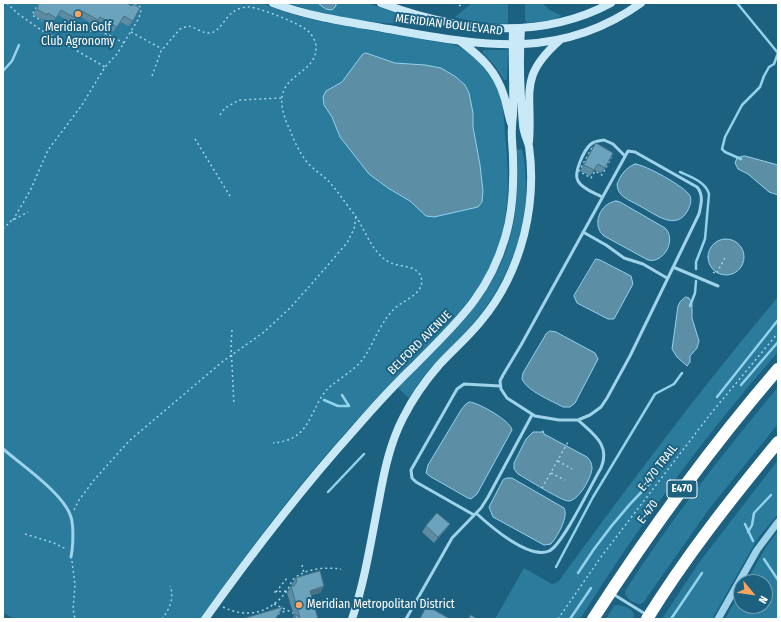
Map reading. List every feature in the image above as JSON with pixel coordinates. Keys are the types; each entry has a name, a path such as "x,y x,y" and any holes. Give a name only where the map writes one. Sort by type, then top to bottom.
{"highway":[{"name":"E-470","path":"593,619 610,592 685,486 778,369"},
{"path":"648,618 691,552 722,510 778,442"}],"main road":[{"name":"MERIDIAN BOULEVARD","path":"273,3 325,19 487,44 516,45 543,43 576,36 605,24 641,3"},
{"name":"MERIDIAN BOULEVARD","path":"381,3 411,13 449,22 484,27 517,28 560,23 611,3"},
{"name":"BELFORD AVENUE","path":"205,619 274,525 323,465 386,395 462,317 485,286 500,255 511,215 513,179 512,126 517,28"},
{"path":"529,147 529,93 531,78 544,55 561,39"},
{"path":"458,40 482,58 496,76 504,94 512,126"},
{"name":"BELFORD AVENUE","path":"352,619 362,584 387,462 399,426 413,400 424,384 440,364 479,324 489,311 512,269 524,235 529,206 529,147 523,125 516,45"}],"street":[{"path":"718,619 757,550 778,522"}],"lane":[{"path":"602,197 582,186 576,178 576,171 585,153 592,144 604,140 613,144 624,155"},
{"path":"628,151 633,151 700,190 701,198 699,212 634,348 604,403 598,410 578,420 558,420 532,415 507,398 502,392 500,386 502,375 521,344 624,155 628,151"},
{"path":"583,232 606,245 624,258 643,264 667,278"},
{"path":"673,267 718,286"},
{"path":"500,386 464,384 457,389 411,470 412,478 416,482 475,514 494,530 531,552 544,553 554,549 562,538 601,468 604,459 603,449 600,442 578,420"},
{"path":"406,619 452,538 475,514 488,497 532,415"},
{"path":"3,449 57,494 66,506 72,519 72,548 70,557"},
{"path":"610,592 648,618"}],"path":[{"path":"7,3 24,18 45,32 105,67"},
{"path":"38,3 32,15 42,21"},
{"path":"3,230 13,220 30,191 46,152 82,105 105,67 117,54 131,32 141,13 140,7 134,3"},
{"path":"459,6 463,3"},
{"path":"152,76 162,49 184,26 191,26 204,33 211,33 217,30 229,15 240,8 253,8 269,13 306,29 313,37 316,44 316,53 312,62 284,89 282,98 283,108 288,127 305,158 313,169 331,183 356,216 372,244 384,259 394,264 412,268 419,273 421,278 420,287 415,294 398,305 390,313 360,362 325,392 313,416 304,429 292,438 273,443"},
{"path":"45,32 95,31 107,34 124,43"},
{"path":"131,32 162,49"},
{"path":"220,115 225,108 240,99 282,98"},
{"path":"195,139 230,196"},
{"path":"592,148 611,158 602,175 595,171 591,178 579,171 592,148"},
{"path":"13,220 28,212"},
{"path":"72,519 79,500 116,453 232,354 270,327 308,288 347,243 354,229 356,216"},
{"path":"713,272 717,273 725,258"},
{"path":"232,330 234,405"},
{"name":"E-470 TRAIL","path":"558,619 601,557 712,412 778,333"},
{"path":"542,488 568,442"},
{"path":"558,461 572,469"},
{"path":"551,473 565,480"},
{"path":"25,534 61,546 68,551 75,585 73,609 75,619"},
{"path":"302,564 304,573"},
{"path":"222,606 235,612 250,614 261,611 274,604 290,589 291,582 296,577 320,568 341,569"},
{"path":"287,591 275,592 287,578 291,582"},
{"path":"162,619 172,599 173,593 170,586"},
{"path":"274,604 293,613"},
{"path":"276,615 286,610"}],"shaded area":[{"path":"3,3 262,3 288,13 322,22 455,45 468,52 486,68 495,82 500,94 507,153 508,190 504,226 493,261 484,278 469,300 452,320 407,366 313,469 236,568 200,619 14,619 3,612"},
{"path":"287,3 368,3 399,14 430,22 429,26 363,21 330,15"},
{"path":"318,3 336,3 336,6 332,10 326,9"},
{"path":"472,3 508,3 508,23 490,23 455,17"},
{"path":"525,3 542,3 550,10 562,16 551,20 527,23 525,20"},
{"path":"484,50 508,50 507,80 504,80 495,66 482,52"},
{"path":"366,53 395,63 425,65 441,68 456,77 465,85 469,93 473,113 473,127 483,191 482,202 478,207 434,217 426,216 410,201 388,188 369,174 340,137 332,117 324,105 323,97 326,91 342,82 362,55"},
{"path":"522,149 526,173 526,197 523,221 509,267 485,308 470,327 422,378 409,398 398,388 437,349 472,310 487,289 499,266 509,242 515,214 518,182 517,150"},
{"path":"745,156 778,165 778,195 769,192 748,174 738,169 735,163 737,158"},
{"path":"635,164 647,168 664,177 687,192 691,198 688,210 683,217 671,221 664,219 621,195 617,184 624,172"},
{"path":"616,201 665,228 670,238 664,255 654,260 648,260 604,236 598,226 599,215 606,206"},
{"path":"730,239 739,244 743,250 743,264 739,270 730,275 722,275 713,270 709,264 708,253 713,244 719,240"},
{"path":"596,259 631,276 633,284 614,319 608,319 577,303 574,296"},
{"path":"686,297 689,298 692,304 692,318 699,341 697,348 690,356 690,362 687,366 677,357 672,349 678,306"},
{"path":"778,297 778,352 751,383 674,481 602,584 580,619 495,619 524,568 552,584 558,582 638,473"},
{"path":"550,331 556,332 595,353 598,359 575,403 570,407 563,407 540,395 529,388 522,379 523,373 546,334"},
{"path":"778,387 778,424 709,509 643,603 638,604 630,600 625,594 625,591 679,512"},
{"path":"470,402 501,417 512,430 477,494 471,499 426,473 428,465 461,410"},
{"path":"543,431 544,434 590,460 592,468 590,477 584,488 576,498 572,500 564,500 518,474 514,469 514,463 526,439 533,432"},
{"path":"778,460 778,514 758,538 738,574 733,574 733,582 712,619 662,619 698,564"},
{"path":"512,478 564,508 564,522 551,544 544,545 493,517 489,507 503,480"},
{"path":"778,531 778,619 725,619 733,605 733,614 773,614 773,574 751,574 766,547"},
{"path":"616,605 624,606 631,610 634,614 633,619 606,619"}],"building":[{"name":"Meridian Golf Club Agronomy","path":"40,3 126,3 132,6 133,4 140,8 133,21 124,16 117,27 100,17 98,20 82,11 77,19 61,10 56,18 37,9"},
{"path":"596,143 613,153 605,168 598,164 594,170 584,165"},
{"path":"437,513 450,524 438,537 426,526"},
{"name":"Meridian Metropolitan District","path":"320,571 324,586 310,591 318,619 296,619 295,614 300,618 291,586 294,586 297,581 296,578"},
{"path":"427,606 450,619 420,619"},
{"path":"283,607 276,618 242,619"},
{"path":"471,615 477,619 469,619"}],"waterway":[{"path":"737,3 778,53 774,64 769,67 760,87 742,105 725,137 722,149 725,152 741,159"},
{"path":"3,71 12,61 19,45"},
{"path":"680,172 705,186 709,194 705,239 696,262 696,269"},
{"path":"690,306 695,293 696,281"},
{"path":"717,397 778,320"},
{"path":"741,385 778,342"},
{"path":"556,567 593,497 655,394 674,384 682,373"},
{"path":"324,400 338,406 349,406 342,395"},
{"path":"328,492 364,454"},
{"path":"578,573 594,548 611,526 650,483"},
{"path":"748,532 752,525 754,513 771,495"},
{"path":"745,524 753,541"},
{"path":"764,559 778,580"},
{"path":"671,619 702,573"},
{"path":"570,619 591,588"}],"place":[{"name":"Meridian Golf Club Agronomy","path":"78,14"},
{"name":"Meridian Metropolitan District","path":"299,605"}]}
